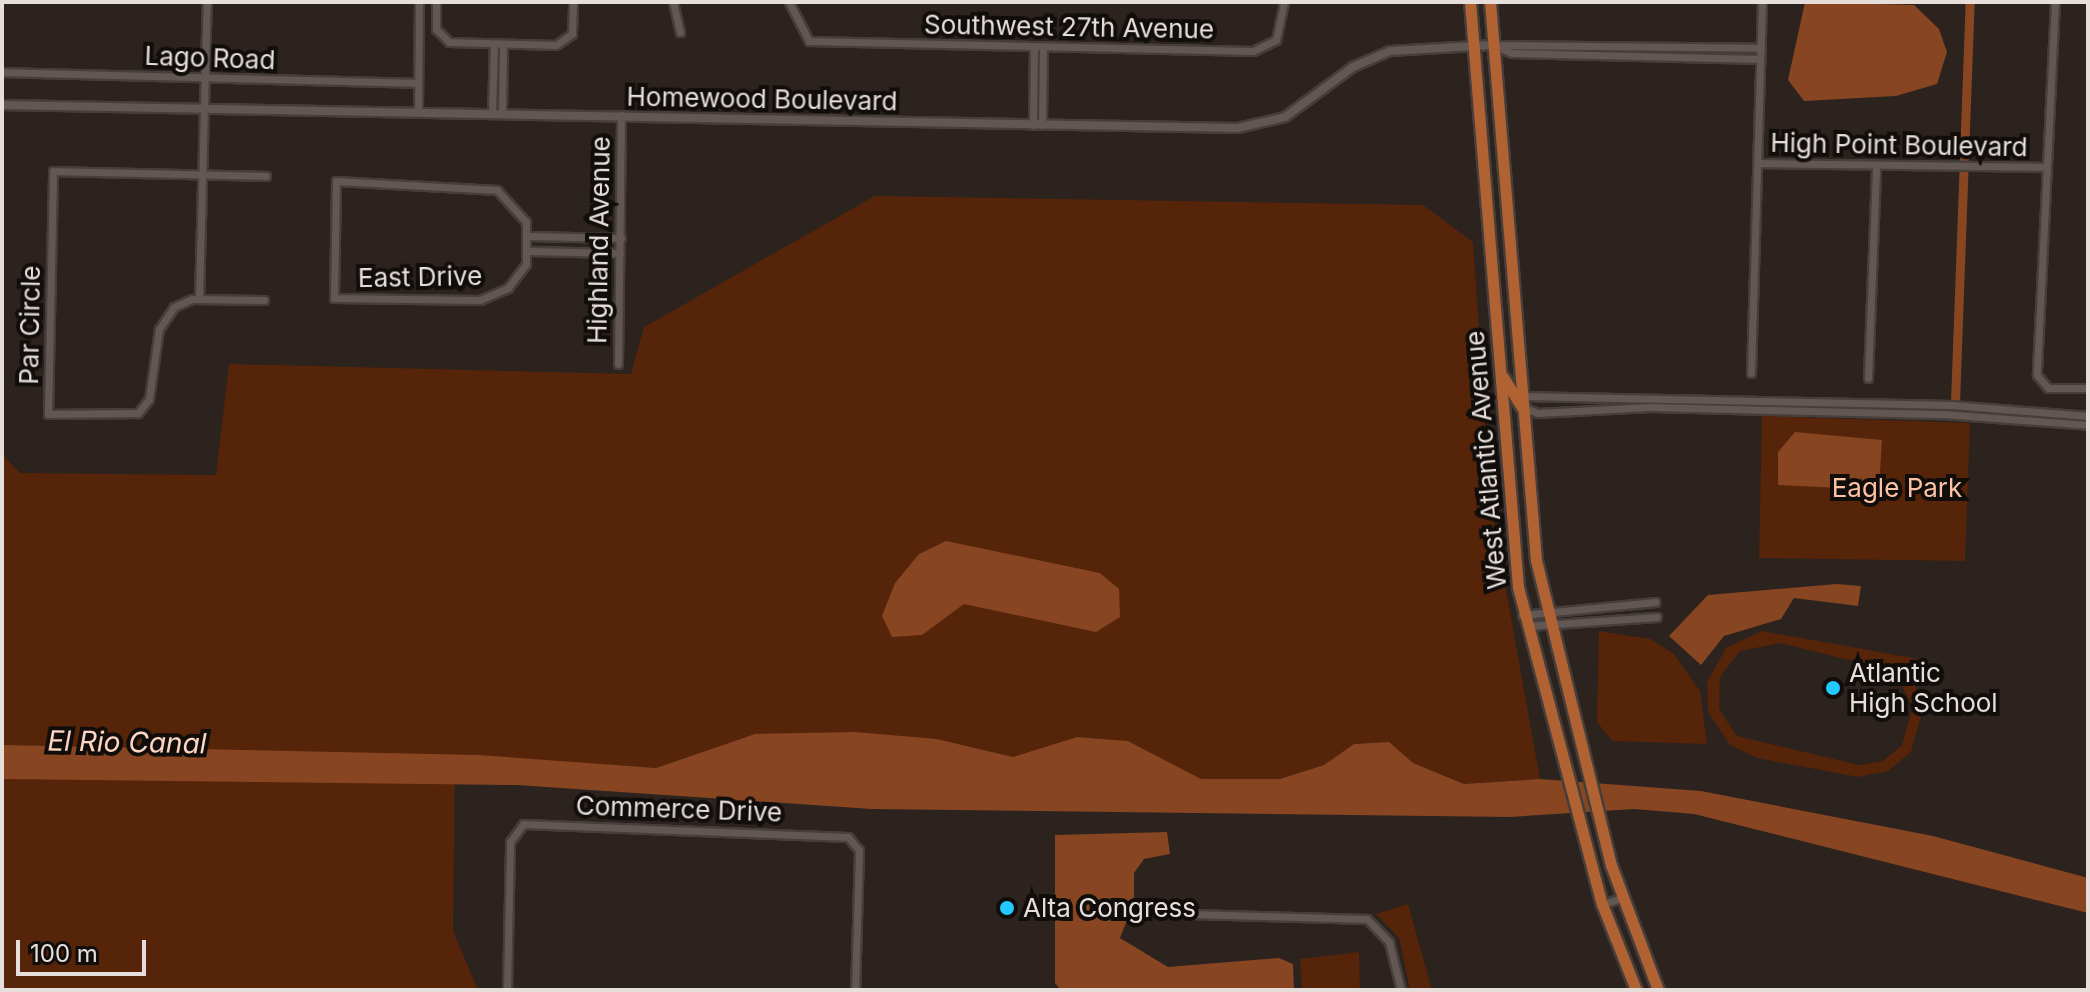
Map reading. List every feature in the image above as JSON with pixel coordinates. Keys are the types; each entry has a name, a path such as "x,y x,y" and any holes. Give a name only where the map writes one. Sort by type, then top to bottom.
{"main road":[{"name":"West Atlantic Avenue","path":"1470,2 1499,369 1524,621 1602,904 1636,990"},
{"name":"West Atlantic Avenue","path":"1490,2 1522,402 1546,617 1622,898 1658,990"},
{"path":"1499,369 1522,402"}],"street":[{"path":"207,2 199,299 264,300"},
{"path":"418,112 419,2"},
{"path":"436,2 441,37 498,44 567,40 573,2"},
{"path":"673,2 680,32"},
{"name":"Southwest 27th Avenue","path":"789,2 803,38 1253,51 1280,34 1284,2"},
{"name":"High Point Boulevard","path":"1762,2 1757,163 2047,167"},
{"name":"High Point Boulevard","path":"2055,2 2037,375 2048,388 2088,388"},
{"path":"497,114 498,44"},
{"path":"1493,45 1761,48"},
{"path":"1493,45 1512,53 1760,59"},
{"name":"Homewood Boulevard","path":"4,105 1038,125 1254,126 1285,117 1371,58 1410,47 1493,45"},
{"path":"1038,125 1039,47"},
{"name":"Lago Road","path":"2,72 418,83"},
{"name":"Highland Avenue","path":"618,364 621,115"},
{"path":"1751,373 1757,163"},
{"path":"1868,378 1876,166"},
{"name":"Par Circle","path":"199,299 174,307 161,323 144,410 48,414 53,171 201,174"},
{"path":"201,174 266,176"},
{"name":"East Drive","path":"336,181 485,186 517,206 529,243 513,283 488,298 334,298 336,181"},
{"path":"529,243 621,238"},
{"path":"529,243 620,253"},
{"path":"1522,402 1808,402 2088,416"},
{"path":"1522,402 1538,413 1650,407 2088,425"},
{"path":"1524,621 1655,602"},
{"path":"1524,621 1546,617 1657,617"},
{"name":"Commerce Drive","path":"507,990 510,842 523,824 848,837 859,850 855,990"},
{"path":"1602,904 1622,898"},
{"path":"1191,914 1367,919 1389,942 1401,990"}],"green space":[{"path":"875,196 1423,205 1473,242 1491,506 1540,779 1464,784 1413,763 1388,742 1354,744 1324,765 1280,779 1201,779 1128,741 1077,737 1013,757 937,739 755,734 656,768 455,755 453,931 478,990 2,990 2,454 20,473 216,475 229,364 631,374 644,327"},
{"name":"Eagle Park","path":"1762,416 1970,423 1965,561 1759,558"},
{"path":"1599,631 1651,639 1674,654 1700,691 1707,744 1612,741 1597,722"},
{"path":"1762,631 1924,660 1922,670 1907,668 1924,705 1911,752 1888,771 1858,777 1757,758 1730,745 1708,712 1707,682 1726,648","holes":["1780,643 1893,671 1913,706 1902,745 1883,761 1859,765 1737,736 1719,709 1720,677 1740,651"]},
{"path":"1408,904 1432,990 1410,990 1399,938 1376,914"},
{"path":"1359,952 1360,990 1302,990 1300,959"}],"shaded area":[{"path":"1805,2 1914,5 1939,29 1947,52 1937,84 1896,96 1804,101 1788,80"},
{"path":"1795,432 1882,440 1878,505 1840,488 1778,485 1778,452"},
{"path":"946,541 1100,573 1119,589 1120,617 1096,632 964,604 922,635 892,637 882,616 895,583 919,554"},
{"path":"1837,584 1861,586 1858,606 1794,598 1781,619 1724,636 1701,665 1669,636 1708,595"},
{"path":"854,732 937,739 1013,757 1077,737 1128,741 1201,779 1280,779 1324,765 1354,744 1389,742 1413,763 1464,784 1540,779 1701,791 1933,836 2088,878 2088,913 1694,814 1634,809 1510,817 871,809 517,785 2,779 2,745 479,755 656,768 755,734"},
{"path":"1167,832 1170,854 1144,859 1134,873 1134,903 1120,938 1168,967 1279,958 1293,964 1294,990 1061,990 1055,983 1055,835"}],"waterway":[{"path":"1955,402 1970,2"}],"place":[{"name":"Atlantic High School","path":"1833,688"},
{"name":"Alta Congress","path":"1007,908"}],"water label":[{"name":"El Rio Canal","path":"127,742"}]}
